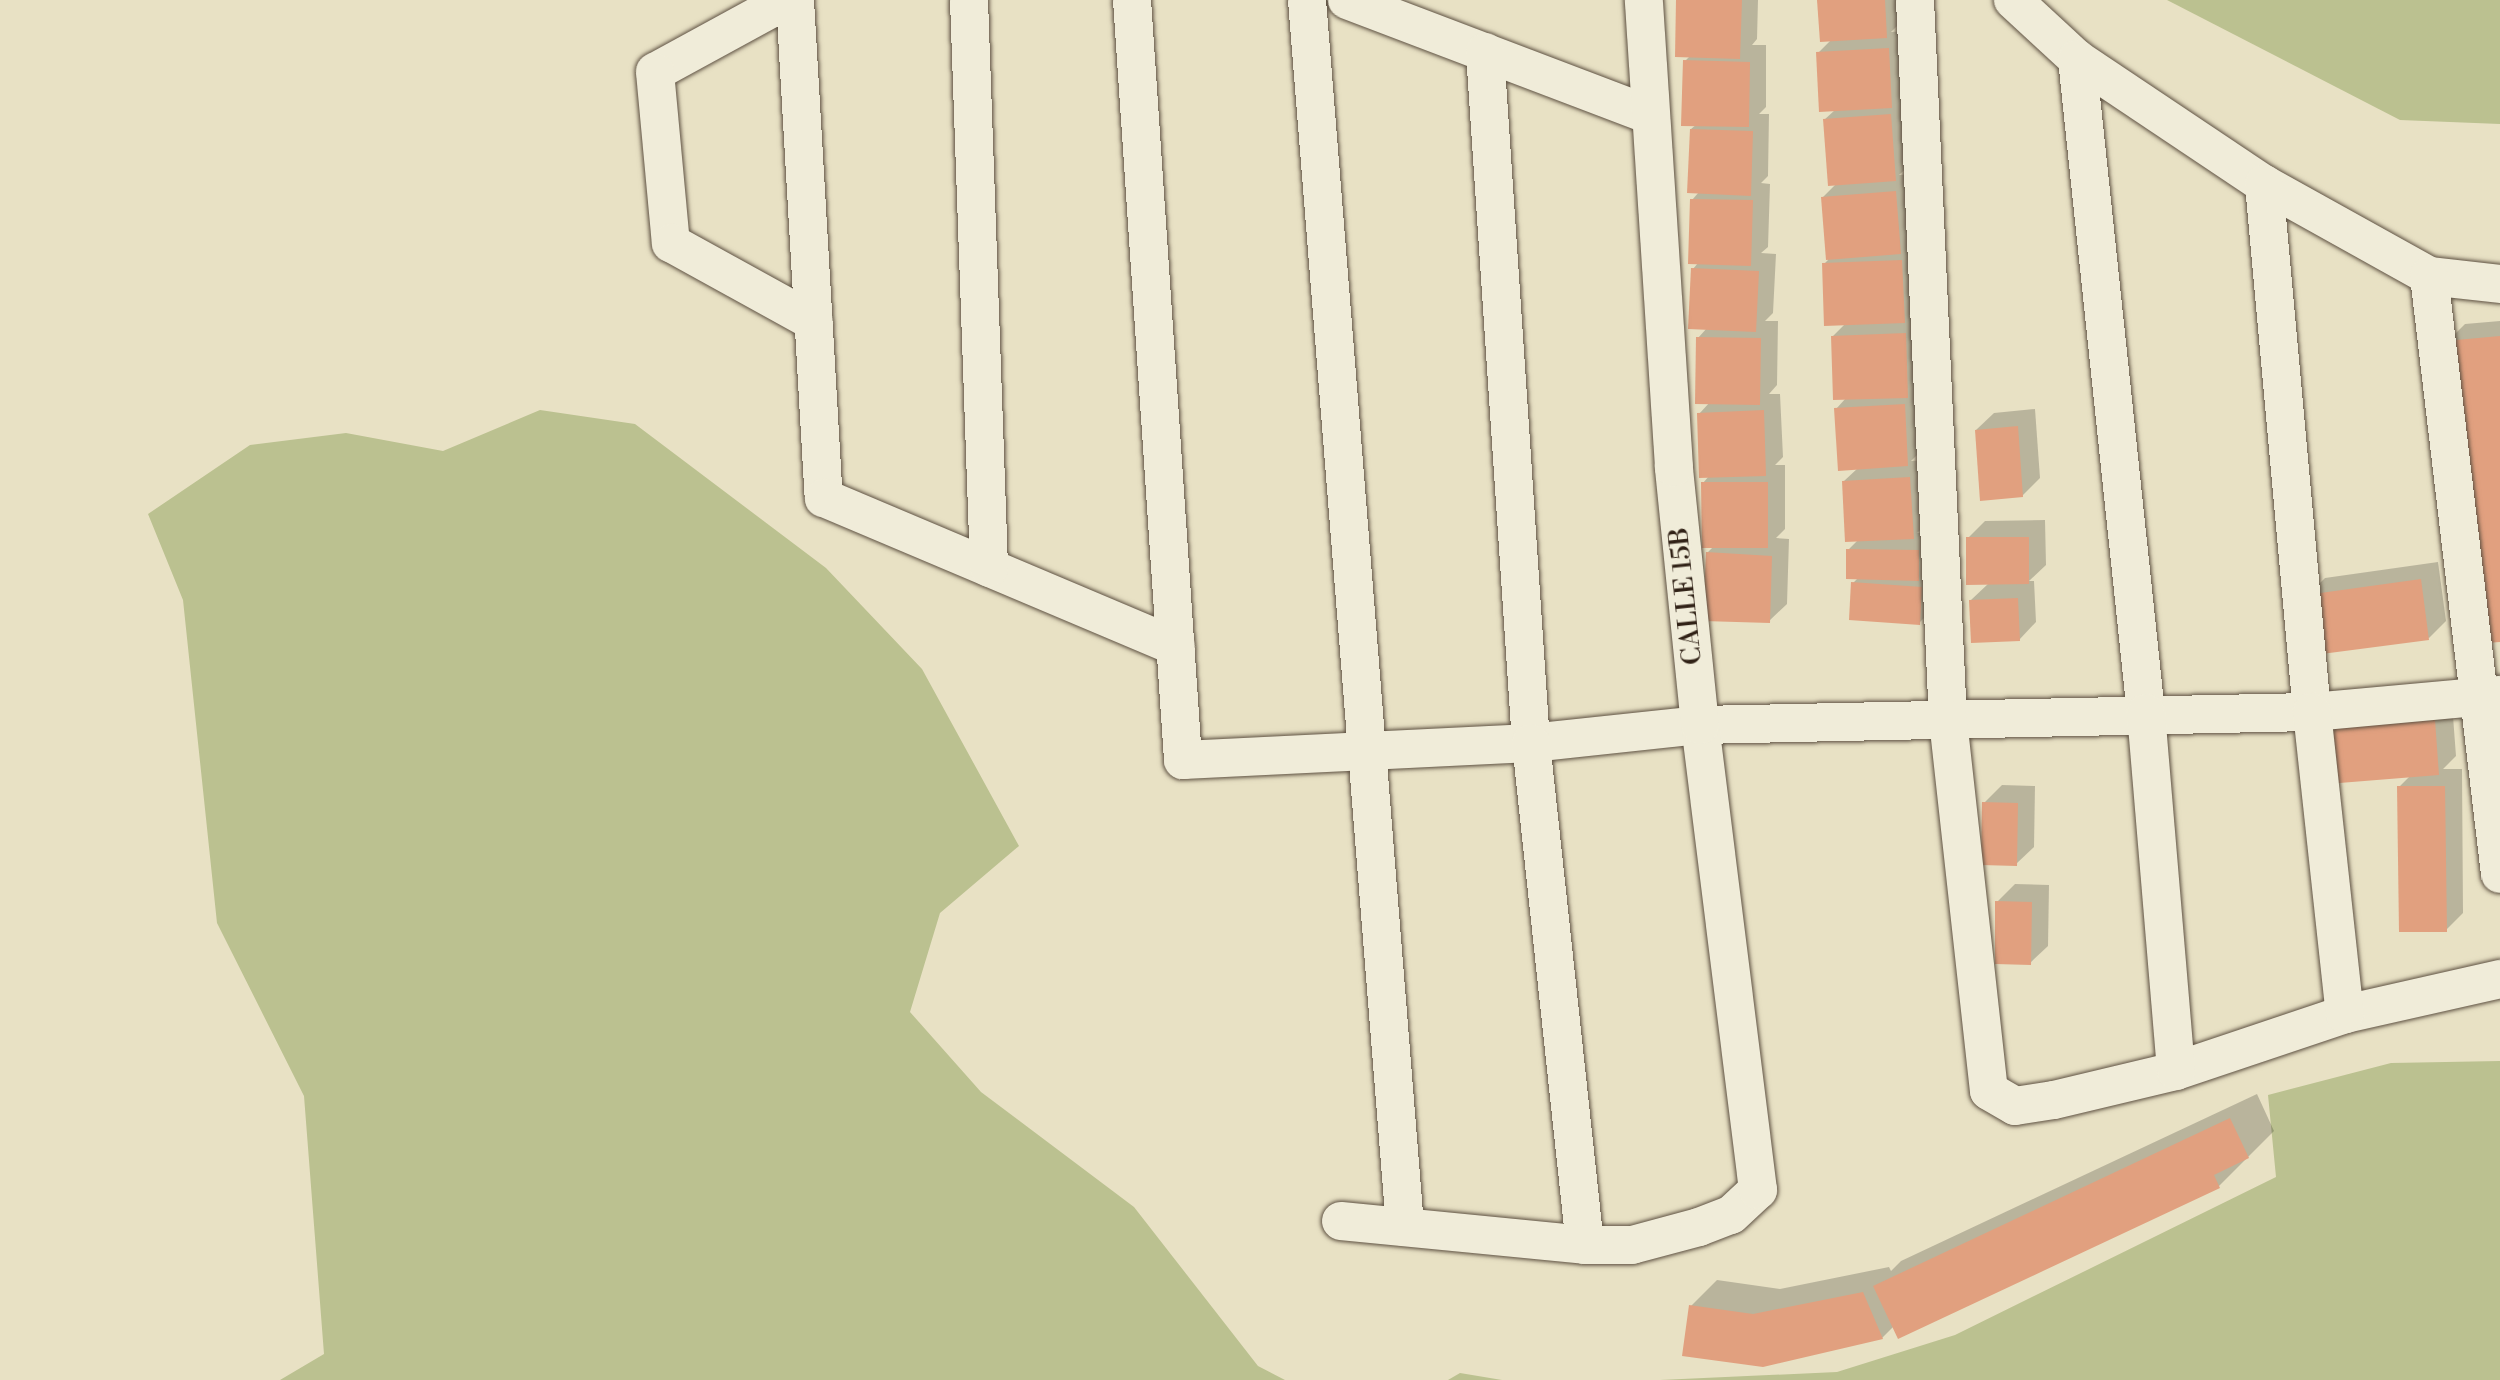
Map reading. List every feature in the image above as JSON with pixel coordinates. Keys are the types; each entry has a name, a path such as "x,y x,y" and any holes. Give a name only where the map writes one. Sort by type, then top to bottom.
{"street":[{"path":"788,0 655,72 671,243 814,322"},
{"path":"795,0 824,498 1176,647"},
{"path":"969,0 989,568"},
{"path":"1132,0 1183,760 1531,743 1700,725 2146,713 2312,712 2490,696"},
{"path":"1307,0 1365,753 1405,1227"},
{"path":"1348,0 1649,116"},
{"name":"CALLE 15B","path":"1585,1245 1632,1245 1699,1227 1731,1215 1758,1190 1700,725 1674,467 1649,116 1644,0"},
{"path":"1915,0 1948,720 1989,1091 2015,1106 2176,1071 2345,1014 2500,979"},
{"path":"2013,0 2077,59 2264,184 2429,276 2500,284"},
{"path":"1341,1221 1585,1245 1531,743 1485,52"},
{"path":"2077,59 2146,713 2176,1071"},
{"path":"2264,184 2312,712 2345,1014"},
{"path":"2429,276 2490,696 2500,874"}],"green space":[{"path":"2167,0 2500,0 2500,124 2400,120"},
{"path":"540,410 635,424 826,568 922,669 1019,846 940,913 910,1012 981,1092 1134,1207 1258,1366 1285,1380 280,1380 324,1354 304,1096 217,923 183,600 148,514 250,445 346,433 443,451"},
{"path":"2500,1061 2500,1380 1660,1380 1837,1372 1955,1335 2276,1177 2268,1095 2391,1063"},
{"path":"1460,1373 1502,1380 1448,1380"}],"building":[{"path":"1676,0 1742,0 1740,59 1675,57"},
{"path":"1817,0 1885,0 1887,38 1820,42"},
{"path":"1889,48 1892,108 1819,112 1816,52"},
{"path":"1683,60 1750,62 1749,127 1681,126"},
{"path":"1891,114 1896,181 1828,186 1823,119"},
{"path":"1690,129 1753,131 1751,196 1687,193"},
{"path":"1896,191 1901,254 1826,260 1821,197"},
{"path":"1690,199 1753,200 1751,266 1688,264"},
{"path":"1902,260 1905,323 1824,326 1822,263"},
{"path":"1691,268 1759,271 1756,332 1688,329"},
{"path":"1906,333 1908,398 1833,400 1831,336"},
{"path":"2500,336 2500,642 2473,644 2445,341"},
{"path":"1696,337 1761,338 1760,405 1695,404"},
{"path":"1905,404 1908,466 1838,471 1834,408"},
{"path":"1764,410 1766,476 1699,478 1697,413"},
{"path":"2018,426 2023,497 1980,501 1975,430"},
{"path":"1910,477 1914,539 1845,542 1842,481"},
{"path":"1701,482 1768,482 1768,548 1702,548"},
{"path":"1966,537 2029,537 2029,584 1966,585"},
{"path":"1846,549 1919,550 1919,581 1846,579"},
{"path":"1706,552 1772,556 1770,623 1703,621"},
{"path":"2421,579 2429,640 2314,655 2306,595"},
{"path":"1851,582 1922,587 1920,625 1849,620"},
{"path":"2018,598 2020,641 1971,643 1969,600"},
{"path":"2435,720 2439,775 2327,784 2323,729"},
{"path":"2397,786 2445,786 2447,932 2399,932"},
{"path":"1982,802 2018,803 2017,866 1981,865"},
{"path":"1995,901 2032,902 2031,965 1995,964"},
{"path":"2230,1118 2249,1158 2214,1175 2220,1188 1898,1339 1873,1286"},
{"path":"1863,1292 1883,1339 1763,1367 1682,1356 1689,1305 1753,1314"}]}
